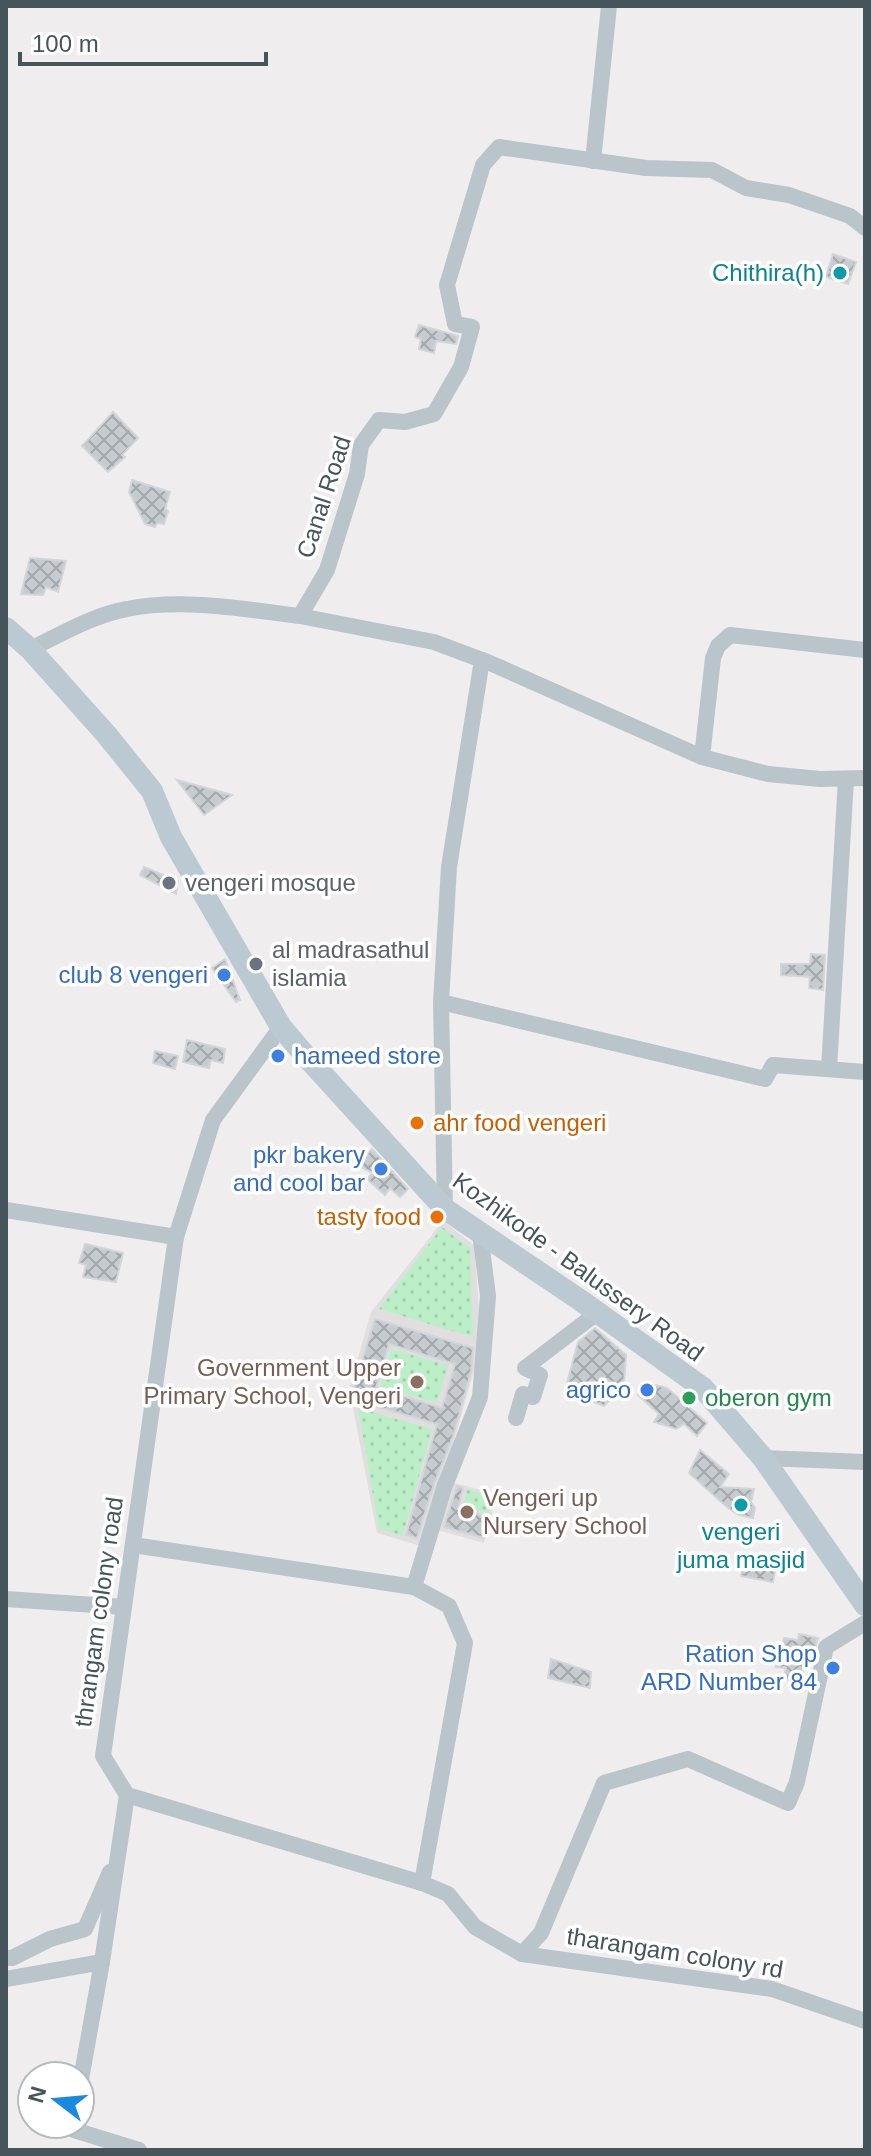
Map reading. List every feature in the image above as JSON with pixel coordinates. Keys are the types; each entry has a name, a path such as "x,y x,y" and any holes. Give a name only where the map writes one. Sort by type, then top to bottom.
{"main road":[{"name":"Kozhikode - Balussery Road","path":"6,628 30,649 152,791 171,837 281,1027 445,1209 703,1388 763,1458 865,1605"}],"street":[{"path":"609,6 593,161 646,168 712,170 746,188 789,195 850,216 865,228"},
{"name":"Canal Road","path":"300,616 327,570 354,486 361,445 379,420 405,422 434,414 461,367 472,327 455,324 447,285 483,165 499,147 593,161"},
{"path":"30,649 126,609 224,607 300,616 434,642 702,757 768,774 865,778"},
{"path":"702,757 713,658 718,646 730,635 865,650"},
{"path":"445,1209 441,1002 449,867 482,660"},
{"path":"829,1069 846,779"},
{"path":"441,1002 765,1079 773,1065 865,1072"},
{"name":"thrangam colony road","path":"127,1795 103,1756 176,1237 213,1120 281,1027"},
{"path":"6,1210 176,1237"},
{"path":"414,1587 444,1488 480,1397 488,1296 480,1233"},
{"path":"516,1418 523,1394 533,1397 540,1375 525,1368 597,1313"},
{"path":"763,1458 865,1462"},
{"path":"133,1545 414,1587 449,1606 465,1643 422,1883"},
{"path":"6,1599 124,1607"},
{"path":"84,2060 127,1795 422,1883 448,1894 475,1927 522,1954 541,1933 604,1783 688,1759 788,1803 797,1782 826,1647 865,1623"},
{"path":"6,1958 50,1939 85,1929 118,1853"},
{"name":"tharangam colony rd","path":"522,1954 772,1989 865,2021"},
{"path":"6,1979 102,1962"},
{"path":"96,2139 139,2150"}],"shaded area":[{"path":"443,1221 474,1245 482,1342 424,1547 377,1533 353,1408 346,1399 371,1312"},
{"name":"Vengeri up Nursery School","path":"450,1482 497,1494 484,1543 437,1530"}],"green space":[{"path":"442,1227 470,1248 473,1337 379,1309"},
{"path":"391,1349 448,1365 437,1403 380,1386"},
{"path":"358,1408 432,1429 403,1536 379,1529"},
{"path":"467,1489 494,1496 490,1513 463,1506"}],"building":[{"name":"Chithira(h)","path":"833,254 856,262 848,284 826,277"},
{"path":"419,325 458,336 456,344 436,341 434,353 419,349 421,339 415,337"},
{"path":"113,412 138,438 122,455 125,457 108,472 82,446"},
{"path":"132,480 170,492 164,524 157,523 155,527 145,524 129,492"},
{"path":"30,558 66,561 58,592 46,587 43,595 21,594"},
{"path":"177,780 232,795 204,815"},
{"path":"144,867 178,881 176,894 140,875"},
{"path":"811,954 825,955 823,990 809,988 810,977 781,975 781,964 810,964"},
{"name":"club 8 vengeri","path":"225,959 240,1000 236,1002 212,968"},
{"path":"187,1040 225,1049 223,1063 211,1060 209,1068 183,1062"},
{"path":"155,1051 178,1056 175,1069 153,1063"},
{"name":"pkr bakery and cool bar","path":"372,1149 408,1189 400,1197 390,1188 385,1195 367,1179 373,1173 357,1165"},
{"path":"85,1244 123,1253 116,1282 83,1277 86,1265 79,1263"},
{"path":"375,1319 473,1348 471,1372 453,1436 417,1538 406,1535 437,1424 350,1399","holes":["389,1344 455,1364 442,1408 376,1388"]},
{"path":"595,1328 626,1355 624,1383 604,1406 565,1391 578,1342"},
{"path":"644,1382 667,1388 707,1423 697,1436 684,1424 676,1429 654,1422 659,1414 638,1395"},
{"path":"700,1450 729,1474 720,1487 754,1489 751,1502 755,1508 753,1518 739,1515 728,1508 689,1473"},
{"path":"457,1486 463,1488 458,1509 490,1517 484,1538 444,1527"},
{"path":"745,1554 777,1559 773,1582 741,1576"},
{"path":"799,1634 818,1638 812,1659 806,1658 801,1682 783,1679 786,1668 776,1667 784,1638 798,1640"},
{"path":"551,1659 591,1672 590,1688 548,1678"}],"place":[{"name":"Chithira(h)","path":"840,273"},
{"name":"vengeri mosque","path":"169,883"},
{"name":"al madrasathul islamia","path":"256,964"},
{"name":"club 8 vengeri","path":"224,975"},
{"name":"hameed store","path":"278,1056"},
{"name":"ahr food vengeri","path":"417,1123"},
{"name":"pkr bakery and cool bar","path":"381,1169"},
{"name":"tasty food","path":"437,1217"},
{"name":"Government Upper Primary School, Vengeri","path":"417,1382"},
{"name":"agrico","path":"647,1390"},
{"name":"oberon gym","path":"689,1398"},
{"name":"vengeri juma masjid","path":"741,1505"},
{"name":"Vengeri up Nursery School","path":"467,1512"},
{"name":"Ration Shop ARD Number 84","path":"833,1668"}]}
